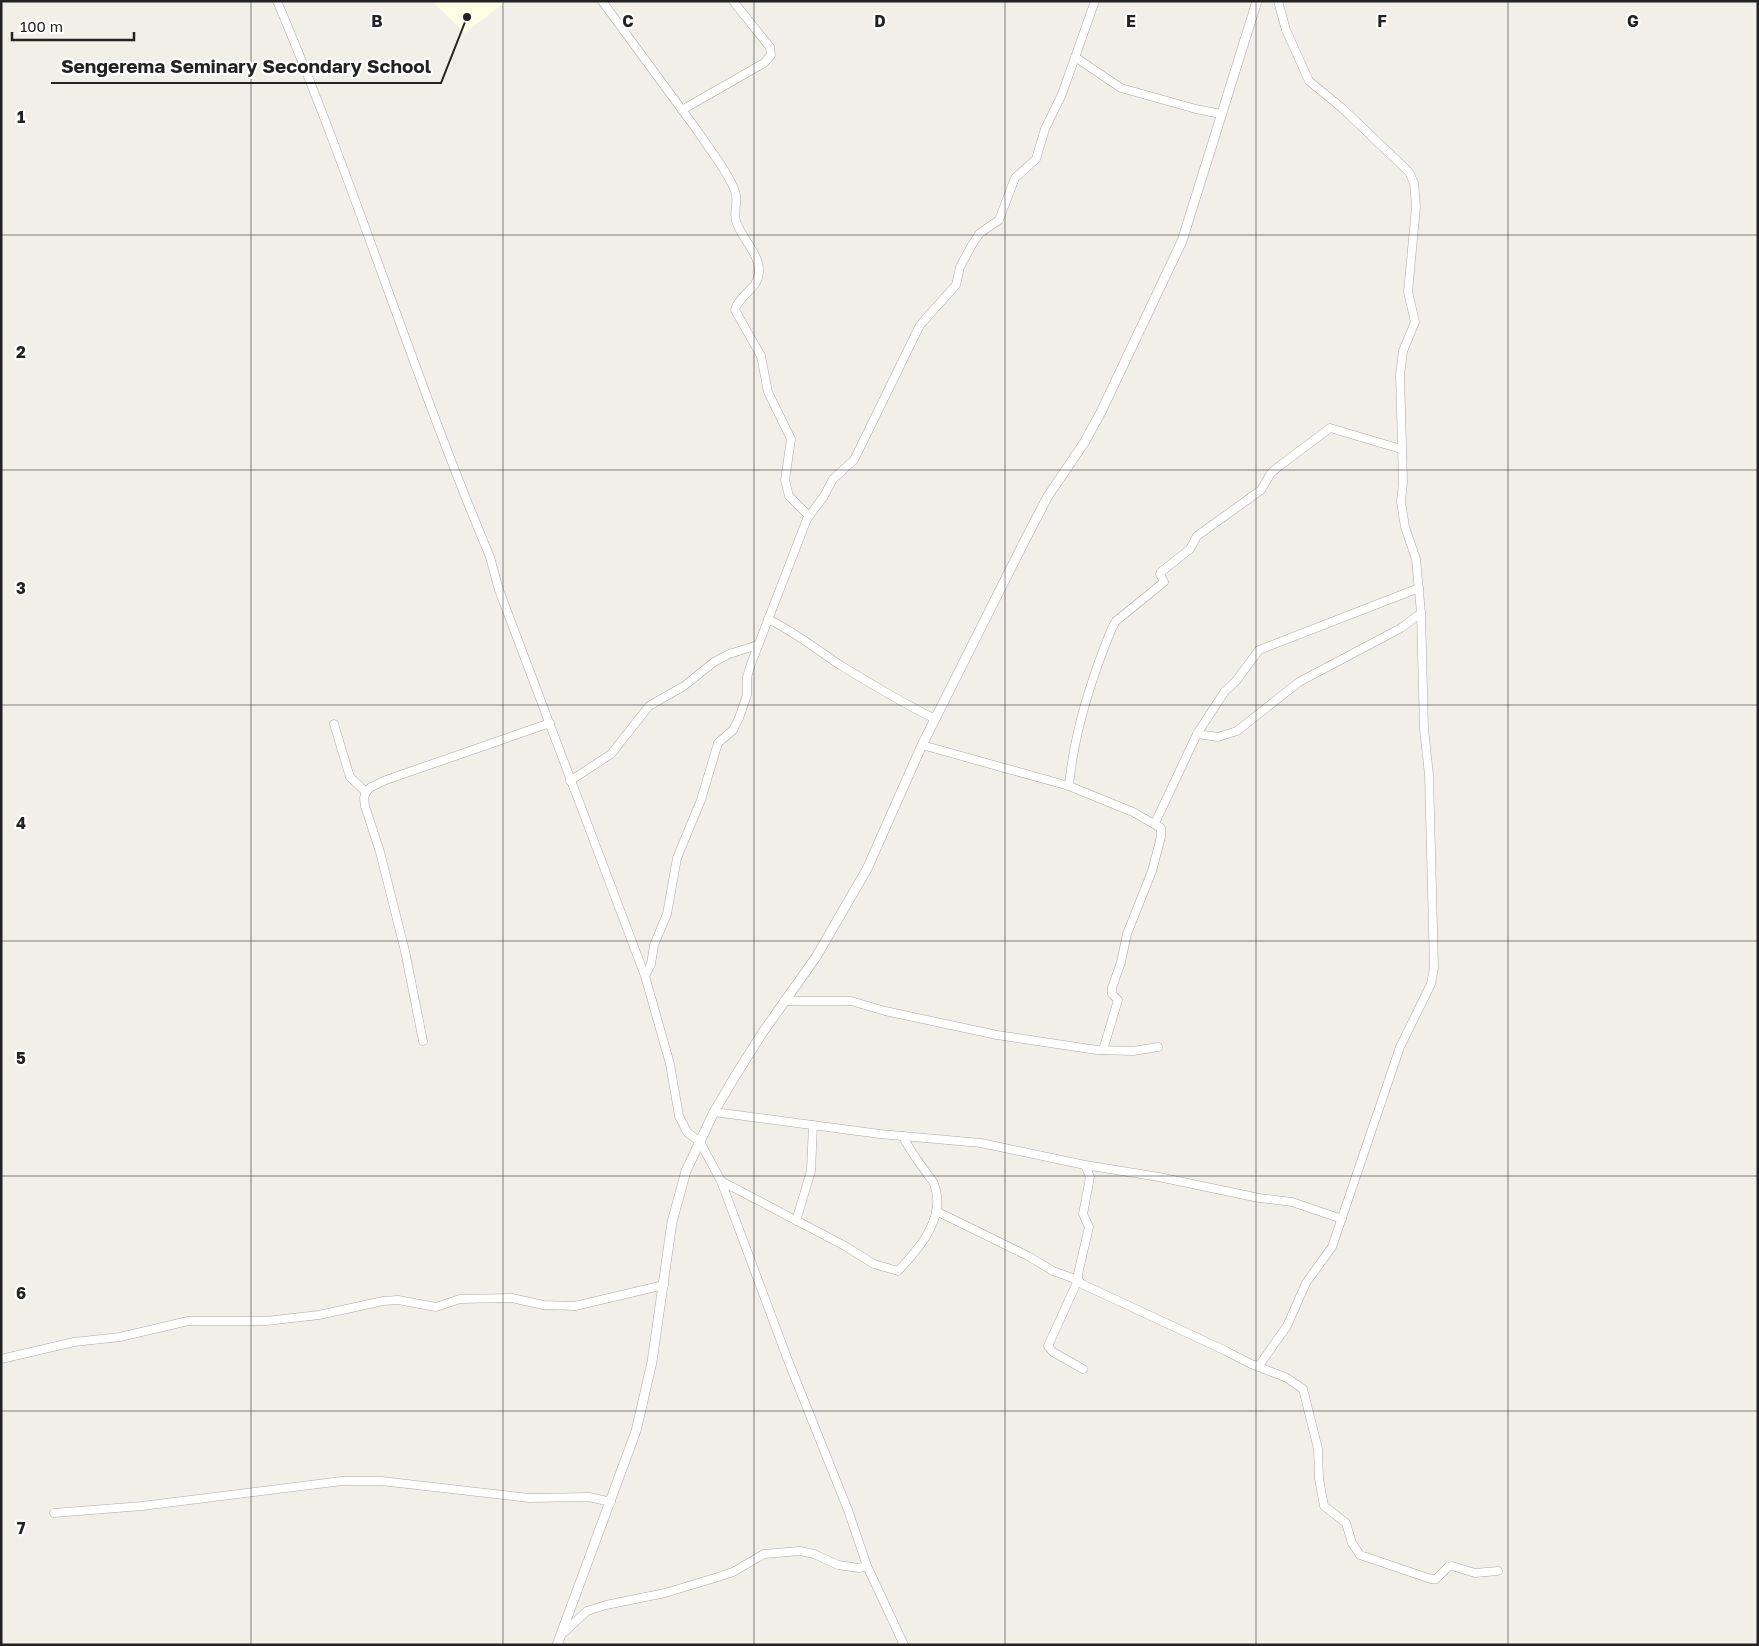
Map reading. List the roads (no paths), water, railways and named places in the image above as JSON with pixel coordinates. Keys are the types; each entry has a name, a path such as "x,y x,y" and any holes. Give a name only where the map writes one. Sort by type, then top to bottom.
{"street":[{"path":"277,1 326,122 412,356 490,557 499,590 550,722 570,781 645,976 670,1064 679,1116 688,1132 700,1142 721,1181 848,1510 867,1566 904,1645"},
{"path":"602,1 730,178 738,199 736,220 757,261 758,280 754,287 739,300 735,310 761,356 763,375 769,397 791,438 792,448 785,480 789,496 809,516"},
{"path":"682,110 764,63 771,55 770,47 766,40 733,1"},
{"path":"645,976 667,914 677,858 701,800 718,743 733,730 739,718 747,695 747,677 750,664 809,516 824,496 833,479 854,460 920,325 956,284 960,267 980,233 999,220 1015,178 1036,159 1045,129 1062,94 1096,1"},
{"path":"558,1645 612,1502 636,1431 647,1387 675,1206 686,1171 714,1112 746,1058 819,952 867,869 935,718 1048,496 1096,422 1182,241 1257,1"},
{"path":"1258,1367 1287,1326 1306,1283 1332,1247 1376,1112 1400,1047 1433,978 1429,775 1424,729 1421,613 1416,559 1403,514 1401,449 1400,375 1403,350 1415,322 1408,292 1416,207 1412,176 1342,108 1308,81 1286,30 1278,1"},
{"path":"1075,56 1121,88 1221,114"},
{"path":"1069,786 1073,748 1082,715 1112,628 1122,616 1164,582 1160,574 1161,572 1190,549 1197,536 1261,490 1271,473 1330,428 1401,449"},
{"path":"1155,823 1197,734 1225,691 1236,681 1259,650 1419,588"},
{"path":"1197,734 1218,738 1237,731 1299,682 1402,628 1421,613"},
{"path":"768,619 802,637 846,668 908,706 935,718"},
{"path":"570,781 611,754 649,706 684,686 714,662 729,654 758,645"},
{"path":"423,1041 405,951 380,852 365,806 366,792 371,787 386,780 550,722"},
{"path":"334,724 350,777 366,792"},
{"path":"922,745 1069,786 1133,812 1161,828 1161,837 1152,871 1128,934 1122,962 1112,988 1111,992 1118,1000 1103,1050"},
{"path":"784,1001 851,1001 997,1035 1103,1050 1134,1051 1158,1047"},
{"path":"714,1112 903,1136 981,1143 1085,1165 1164,1178 1259,1198 1292,1202 1342,1219"},
{"path":"796,1221 811,1172 813,1125"},
{"path":"721,1181 874,1264 894,1272 898,1271 918,1248 932,1224 936,1211 934,1184 903,1136"},
{"path":"1083,1369 1053,1352 1048,1346 1078,1280 1080,1260 1089,1227 1083,1214 1090,1178 1085,1165"},
{"path":"936,1211 1028,1256 1053,1271 1078,1280 1098,1292 1299,1385 1306,1394 1318,1449 1321,1499 1328,1511 1346,1523 1352,1544 1360,1555 1432,1579 1436,1579 1448,1567 1452,1566 1475,1573 1498,1571"},
{"path":"1,1359 74,1342 120,1337 188,1321 266,1321 398,1300 436,1307 460,1299 512,1298 543,1305 575,1306 664,1285"},
{"path":"54,1513 166,1503 342,1481 382,1481 529,1498 589,1497 612,1502"},
{"path":"561,1635 587,1611 606,1605 665,1593 718,1577 733,1572 764,1554 800,1551 814,1554 838,1565 859,1568 867,1566"}],"place":[{"name":"Sengerema Seminary Secondary School","path":"467,17"}]}
